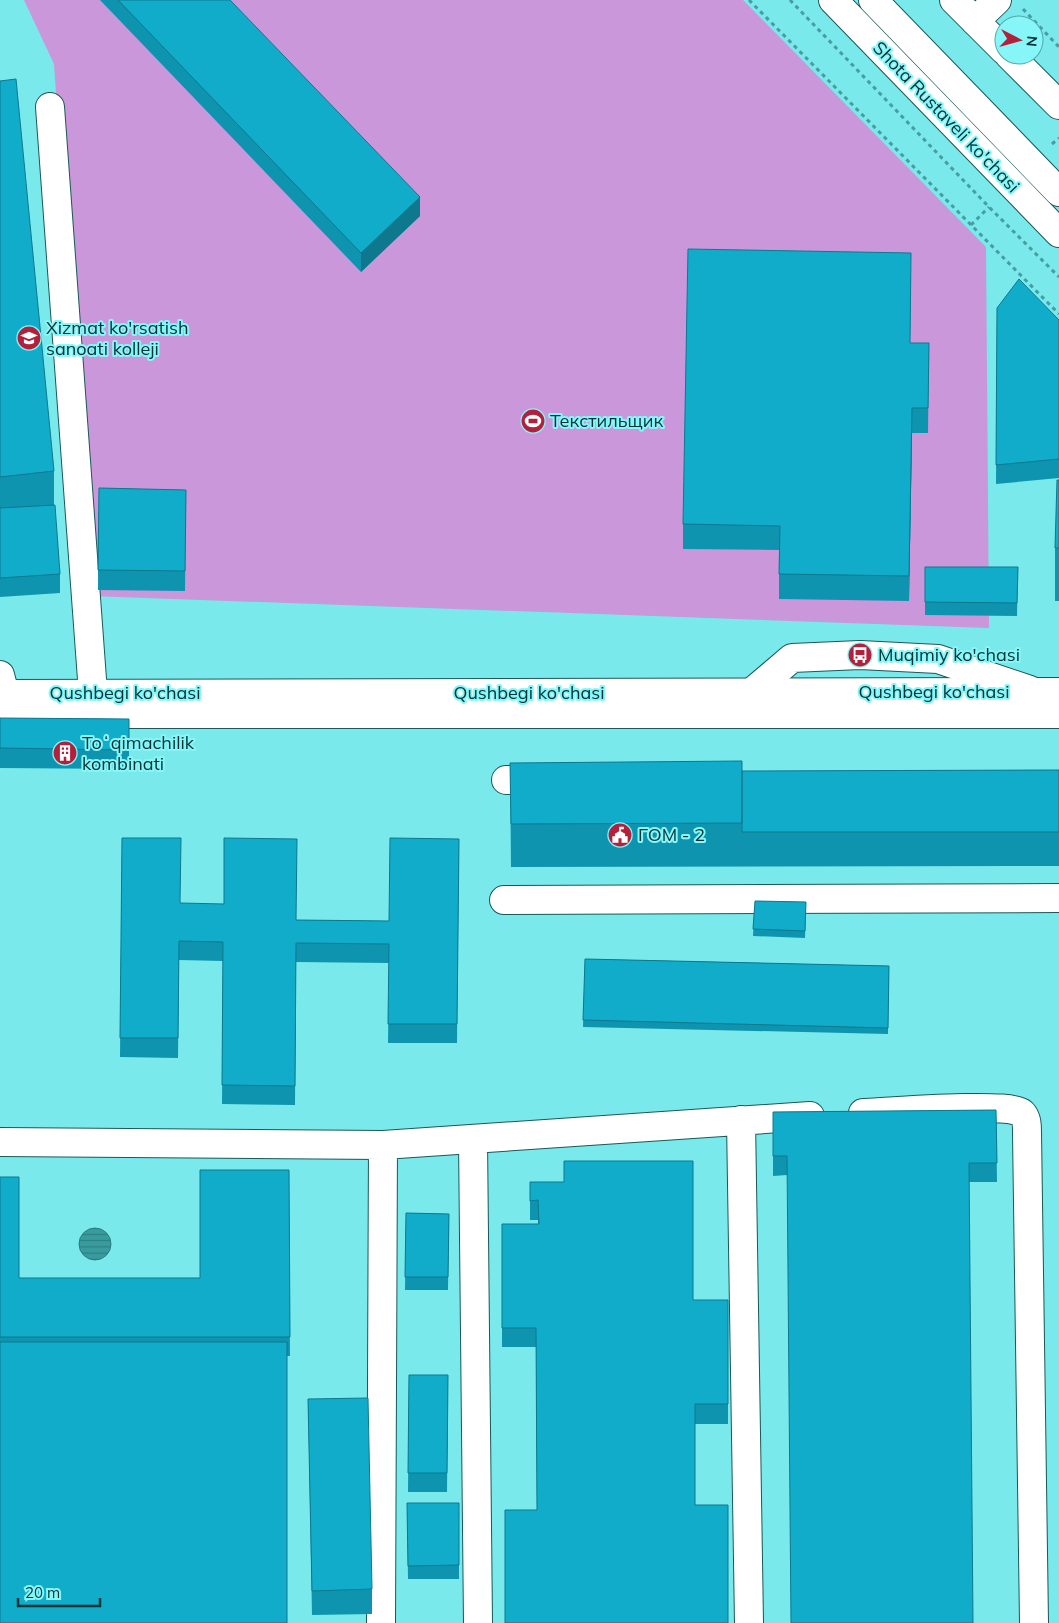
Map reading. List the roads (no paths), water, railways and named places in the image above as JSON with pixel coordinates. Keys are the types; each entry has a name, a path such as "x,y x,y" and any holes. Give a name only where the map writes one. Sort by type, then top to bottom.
{"main road":[{"name":"Shota Rustaveli ko'chasi","path":"833,0 1055,229"},
{"path":"873,0 1059,185"},
{"path":"896,0 1059,185 1055,229"},
{"path":"954,0 994,40"},
{"path":"975,21 1009,3"},
{"path":"1019,65 1058,102"},
{"path":"50,107 93,693"},
{"path":"752,692 792,658 860,655 938,659 1046,692"},
{"name":"Qushbegi ko'chasi","path":"1,694 1046,692"},
{"name":"Qushbegi ko'chasi","path":"1,694 1059,714"},
{"path":"506,780 575,780"},
{"path":"504,900 1059,898"},
{"path":"0,1142 383,1145 742,1120 969,1107 1018,1111 1024,1116 1027,1132 1034,1623"},
{"path":"742,1120 749,1623"},
{"path":"473,1139 478,1623"},
{"path":"381,1623 383,1145"}],"water":[{"path":"95,1228 101,1229 106,1233 110,1238 110,1250 106,1255 101,1259 95,1260 89,1259 84,1255 80,1250 79,1244 80,1238 84,1233 89,1229"}],"place":[{"name":"Xizmat ko'rsatish sanoati kolleji","path":"29,338"},
{"name":"Текстильщик","path":"533,421"},
{"name":"Muqimiy ko'chasi","path":"860,655"},
{"name":"Toʻqimachilik kombinati","path":"65,753"},
{"name":"ГОМ - 2","path":"620,835"}]}
